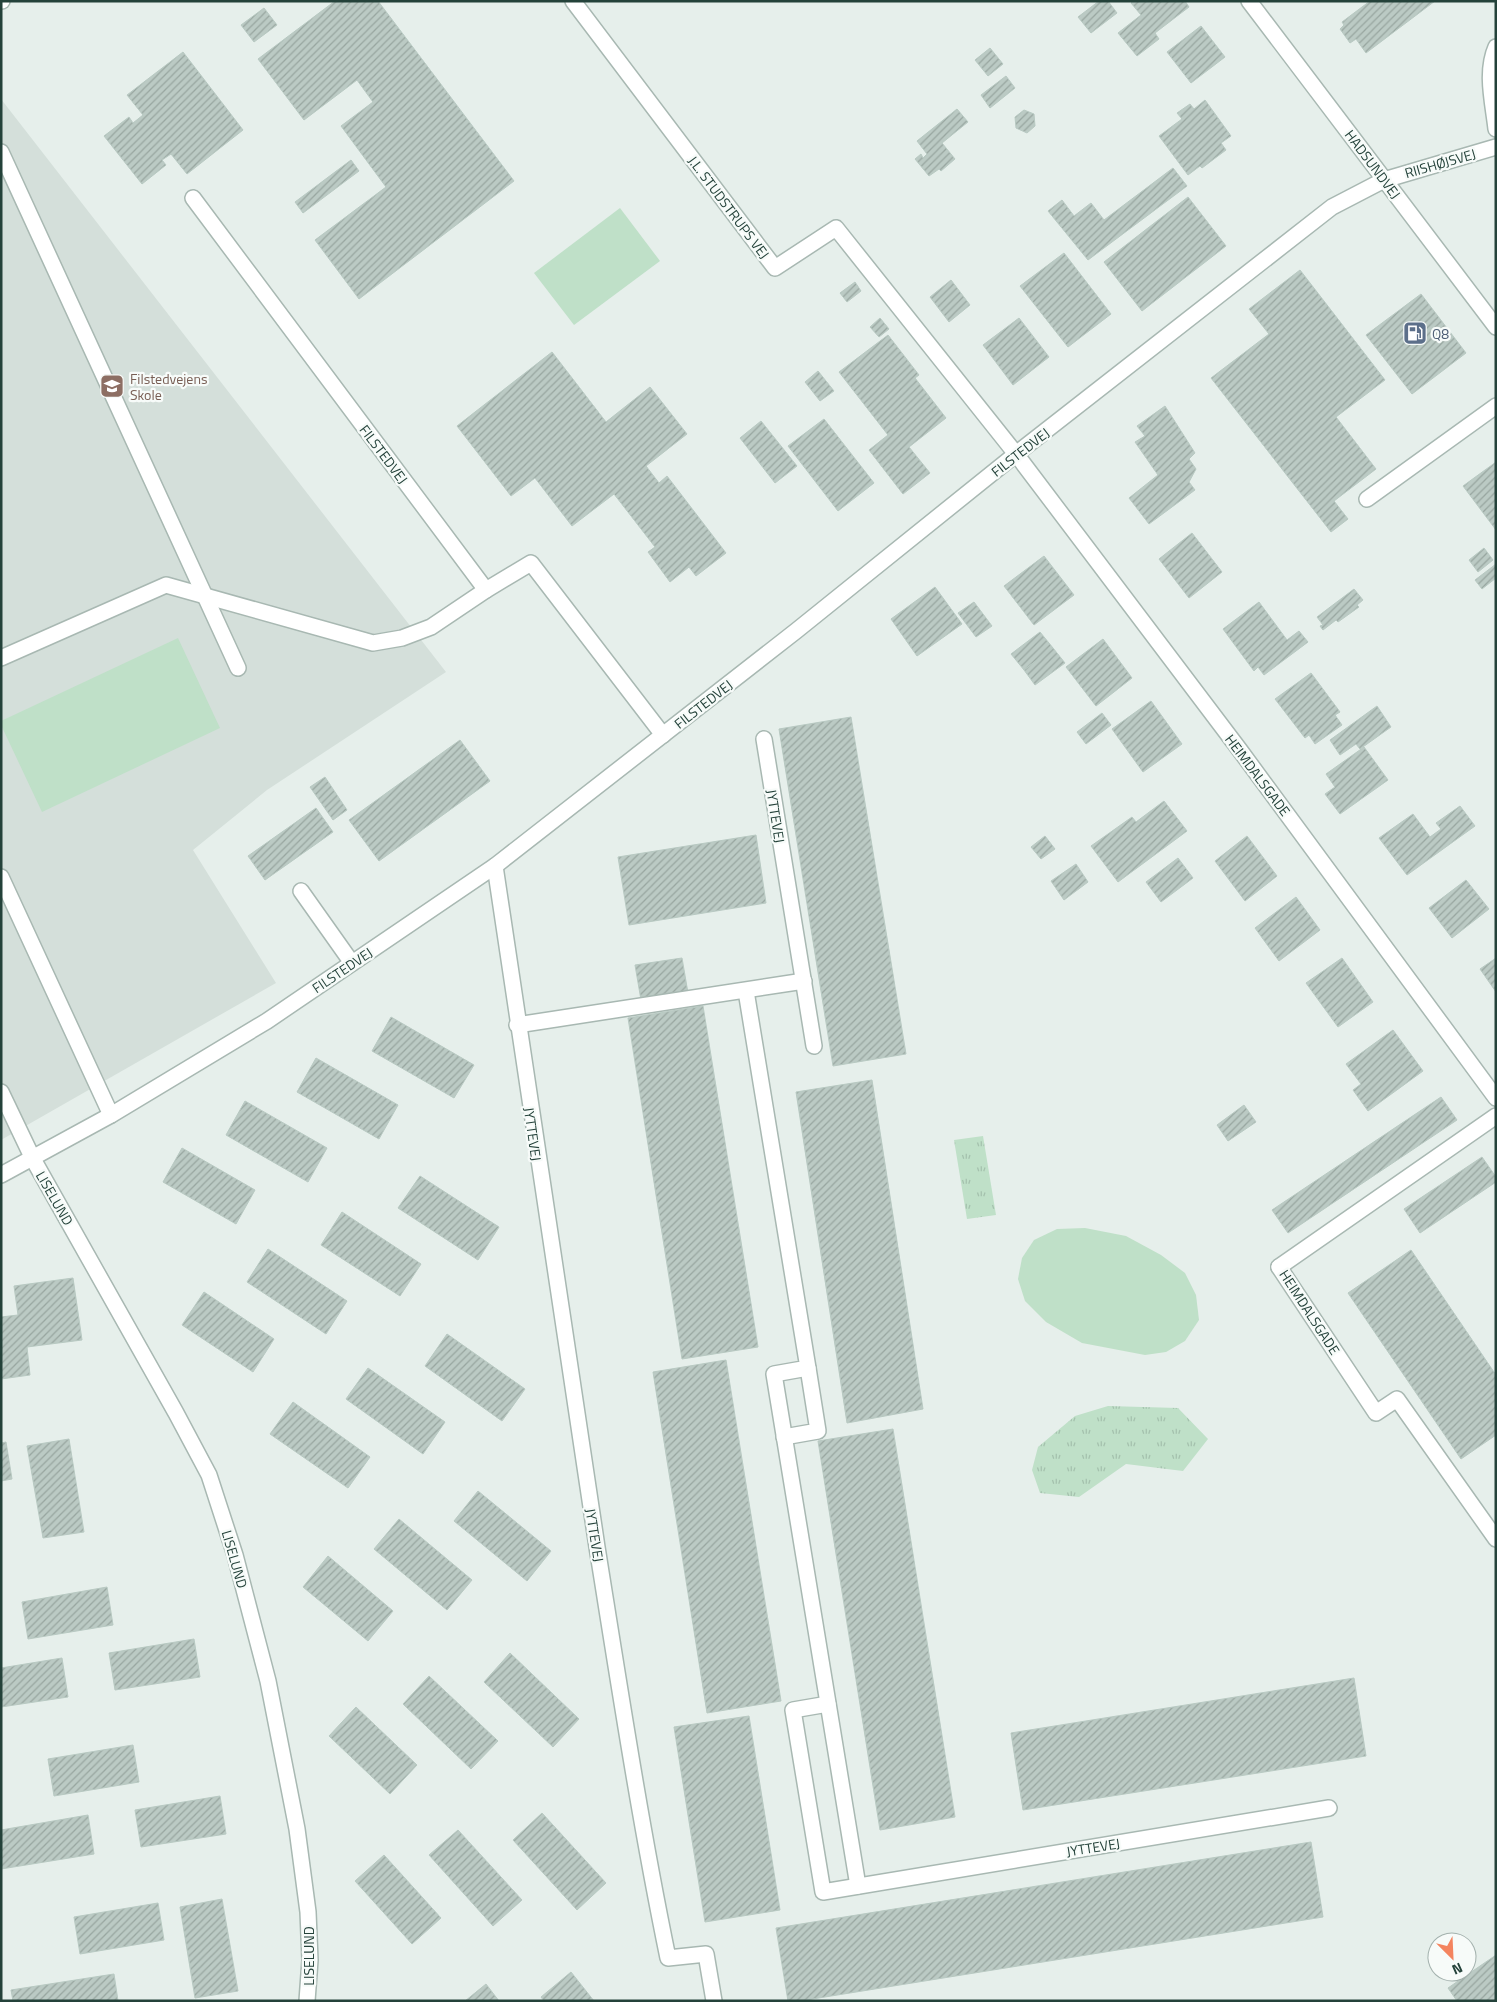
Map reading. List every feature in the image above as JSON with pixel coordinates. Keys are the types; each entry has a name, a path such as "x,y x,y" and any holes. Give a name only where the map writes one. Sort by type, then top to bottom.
{"street":[{"name":"J.L. STUDSTRUPS VEJ","path":"572,1 775,268 836,228 1016,454"},
{"name":"HADSUNDVEJ","path":"1249,1 1496,327"},
{"path":"1496,46 1491,58 1490,83 1496,129"},
{"name":"RIISHØJSVEJ","path":"1384,180 1496,147"},
{"path":"1,152 238,668"},
{"name":"FILSTEDVEJ","path":"1,1175 110,1115 266,1021 494,866 796,631 1016,454 1332,207 1384,180"},
{"name":"FILSTEDVEJ","path":"193,198 486,590 531,562 663,735"},
{"path":"1367,499 1496,406"},
{"name":"HEIMDALSGADE","path":"1016,454 1239,749 1496,1098"},
{"path":"1,658 166,584 373,643 402,638 430,628 486,590"},
{"name":"JYTTEVEJ","path":"764,739 814,1046"},
{"name":"JYTTEVEJ","path":"494,866 542,1198 656,1901 668,1958 706,1954 714,2001"},
{"path":"1,877 110,1115"},
{"path":"301,891 352,964"},
{"path":"518,1025 804,981"},
{"path":"746,991 818,1431 784,1437"},
{"name":"LISELUND","path":"1,1092 33,1159 209,1475 235,1555 268,1681 297,1829 308,1912 310,1960 307,2001"},
{"name":"HEIMDALSGADE","path":"1496,1116 1279,1267 1376,1413 1397,1399 1496,1539"},
{"path":"808,1368 774,1374 858,1886"},
{"name":"JYTTEVEJ","path":"828,1704 793,1710 823,1892 1329,1808"}],"shaded area":[{"name":"Filstedvejens Skole","path":"1,99 446,672 267,790 193,850 276,983 1,1140"}],"green space":[{"path":"620,208 660,261 574,325 534,273"},
{"path":"178,638 220,728 42,812 1,725 1,721"},
{"path":"983,1136 996,1215 967,1219 954,1140"},
{"path":"1085,1228 1126,1236 1161,1255 1185,1273 1196,1295 1199,1320 1185,1341 1166,1352 1145,1355 1082,1343 1046,1322 1025,1301 1018,1279 1022,1258 1034,1240 1057,1229"},
{"path":"1108,1406 1178,1408 1208,1439 1183,1471 1126,1464 1079,1497 1040,1493 1032,1470 1038,1447 1075,1416"}],"building":[{"path":"335,1 378,1 514,181 359,299 315,240 386,187 341,126 373,102 357,80 304,120 258,59"},
{"path":"1099,1 1108,1 1117,13 1091,33 1078,17"},
{"path":"1133,1 1185,1 1189,7 1155,33 1159,39 1137,56 1118,33 1141,15 1131,3"},
{"path":"1370,1 1435,1 1366,53 1356,39 1350,43 1340,29 1344,25 1342,22"},
{"path":"264,8 277,25 254,42 241,25"},
{"path":"1201,26 1225,57 1191,83 1167,52"},
{"path":"990,48 1003,64 988,76 975,60"},
{"path":"183,52 243,130 187,174 171,154 162,160 166,165 142,184 104,136 129,117 133,123 143,115 127,95"},
{"path":"1006,76 1015,88 990,108 981,95"},
{"path":"1205,100 1231,136 1221,143 1226,150 1202,168 1200,166 1188,175 1159,136 1182,119 1177,113 1190,104 1194,109"},
{"path":"957,109 968,122 942,143 955,159 941,171 939,169 929,176 915,159 921,154 923,158 927,154 917,141"},
{"path":"1024,110 1034,114 1035,126 1027,133 1016,128 1015,117"},
{"path":"351,160 359,171 303,213 295,202"},
{"path":"1173,168 1187,186 1088,260 1048,211 1062,200 1074,216 1091,203 1104,220"},
{"path":"1188,197 1226,246 1142,311 1104,262"},
{"path":"1064,253 1111,314 1068,347 1020,286"},
{"path":"1300,270 1385,380 1336,417 1376,469 1334,501 1348,519 1331,532 1211,378 1269,334 1249,309"},
{"path":"951,280 970,305 949,322 930,297"},
{"path":"855,282 861,291 847,302 840,293"},
{"path":"1421,294 1466,353 1412,394 1366,335"},
{"path":"880,318 889,329 879,337 870,327"},
{"path":"1019,318 1049,357 1013,385 983,345"},
{"path":"888,335 919,375 915,378 946,418 909,447 930,473 903,494 869,450 888,435 839,372"},
{"path":"552,352 606,422 650,387 687,434 646,466 659,483 667,476 726,553 696,576 689,567 670,582 648,552 655,547 614,494 572,526 535,478 511,496 457,426"},
{"path":"818,371 834,391 820,401 805,382"},
{"path":"1165,406 1195,453 1189,459 1196,469 1189,482 1195,490 1149,524 1129,498 1158,475 1135,442 1145,436 1137,426"},
{"path":"824,419 874,483 838,511 788,446"},
{"path":"761,421 797,466 775,483 740,438"},
{"path":"1496,462 1496,530 1463,486"},
{"path":"1192,533 1222,572 1189,598 1159,559"},
{"path":"1484,548 1493,560 1478,572 1469,560"},
{"path":"1044,556 1074,595 1034,625 1004,586"},
{"path":"1496,564 1496,578 1482,589 1475,580"},
{"path":"935,587 962,624 917,656 891,619"},
{"path":"1354,589 1363,600 1357,605 1359,607 1323,630 1320,626 1323,625 1317,617"},
{"path":"974,602 992,626 976,637 958,613"},
{"path":"1259,602 1287,640 1299,631 1308,642 1264,675 1258,667 1254,671 1223,629"},
{"path":"1040,632 1053,648 1024,670 1011,654"},
{"path":"1103,639 1132,678 1096,706 1066,667"},
{"path":"1053,648 1065,663 1035,685 1024,670"},
{"path":"1311,673 1340,712 1335,715 1342,725 1315,744 1309,735 1305,738 1275,699"},
{"path":"1151,701 1182,744 1143,772 1112,729"},
{"path":"1377,706 1391,727 1360,749 1356,744 1340,755 1330,740"},
{"path":"1102,713 1111,725 1086,744 1077,732"},
{"path":"851,717 906,1054 833,1066 779,729"},
{"path":"460,740 490,781 379,861 349,820"},
{"path":"1364,747 1388,780 1340,814 1325,794 1335,787 1326,774"},
{"path":"325,777 347,810 333,820 310,787"},
{"path":"1164,801 1187,831 1118,882 1091,846 1132,817 1136,822"},
{"path":"1460,806 1475,826 1407,875 1379,838 1413,814 1430,837 1441,829 1436,823"},
{"path":"316,808 333,832 265,880 248,856"},
{"path":"756,835 766,903 629,925 618,857"},
{"path":"1045,836 1055,849 1041,859 1031,847"},
{"path":"1247,836 1277,876 1245,901 1215,861"},
{"path":"1178,858 1193,878 1161,902 1146,882"},
{"path":"1076,864 1088,882 1064,900 1051,881"},
{"path":"1466,880 1489,909 1452,938 1429,908"},
{"path":"1296,897 1320,930 1279,961 1255,928"},
{"path":"682,958 688,993 641,1000 635,965"},
{"path":"1342,958 1373,1002 1338,1027 1306,983"},
{"path":"1496,958 1496,992 1480,969"},
{"path":"703,1006 758,1347 682,1359 628,1018"},
{"path":"391,1017 474,1065 454,1098 372,1051"},
{"path":"1393,1030 1423,1071 1368,1111 1353,1090 1361,1084 1346,1064"},
{"path":"316,1058 398,1105 379,1139 297,1092"},
{"path":"872,1080 923,1409 847,1423 796,1092"},
{"path":"1441,1097 1457,1120 1288,1233 1272,1210"},
{"path":"245,1101 327,1148 308,1182 226,1135"},
{"path":"1244,1105 1256,1122 1228,1141 1217,1125"},
{"path":"182,1148 255,1190 236,1224 163,1182"},
{"path":"1482,1157 1496,1177 1496,1182 1420,1233 1404,1209"},
{"path":"420,1176 499,1227 478,1260 398,1208"},
{"path":"342,1212 421,1264 400,1296 321,1245"},
{"path":"268,1249 347,1301 326,1334 247,1282"},
{"path":"1411,1250 1496,1375 1496,1435 1461,1459 1348,1293"},
{"path":"73,1278 82,1340 27,1347 30,1375 1,1379 1,1317 18,1315 14,1286"},
{"path":"204,1292 274,1339 253,1372 182,1325"},
{"path":"447,1334 525,1389 502,1421 425,1366"},
{"path":"726,1360 781,1701 707,1713 653,1372"},
{"path":"368,1368 445,1422 423,1454 346,1399"},
{"path":"293,1402 370,1457 348,1488 270,1434"},
{"path":"893,1429 955,1817 880,1830 818,1441"},
{"path":"69,1439 84,1532 43,1538 27,1446"},
{"path":"6,1442 12,1479 1,1481 1,1443"},
{"path":"478,1491 551,1551 527,1581 454,1521"},
{"path":"399,1519 472,1580 447,1610 374,1549"},
{"path":"328,1556 393,1611 368,1641 303,1587"},
{"path":"107,1587 113,1625 28,1639 22,1602"},
{"path":"194,1639 200,1677 115,1690 109,1653"},
{"path":"510,1653 579,1719 553,1747 484,1682"},
{"path":"62,1658 68,1697 1,1707 1,1668"},
{"path":"429,1676 498,1741 471,1769 403,1704"},
{"path":"1354,1678 1366,1756 1023,1810 1011,1733"},
{"path":"356,1707 417,1765 390,1794 329,1736"},
{"path":"749,1716 780,1910 705,1922 674,1727"},
{"path":"133,1745 139,1782 54,1796 48,1759"},
{"path":"220,1796 226,1834 141,1847 135,1810"},
{"path":"542,1813 606,1883 577,1910 513,1840"},
{"path":"88,1815 94,1854 1,1869 1,1830"},
{"path":"458,1830 522,1900 493,1926 429,1855"},
{"path":"1311,1842 1323,1917 800,2001 788,2001 776,1928"},
{"path":"384,1855 441,1918 412,1944 355,1881"},
{"path":"222,1899 238,1991 195,1998 180,1907"},
{"path":"158,1903 164,1940 80,1954 74,1917"},
{"path":"1496,1955 1496,2001 1457,2001 1448,1988 1457,1982 1477,1982 1477,1968"},
{"path":"571,1972 594,2001 544,2001 541,1997"},
{"path":"114,1974 118,2001 13,2001 11,1990"},
{"path":"486,1984 499,2001 465,2001"}],"place":[{"name":"Q8","path":"1415,333"},
{"name":"Filstedvejens Skole","path":"112,386"}]}
